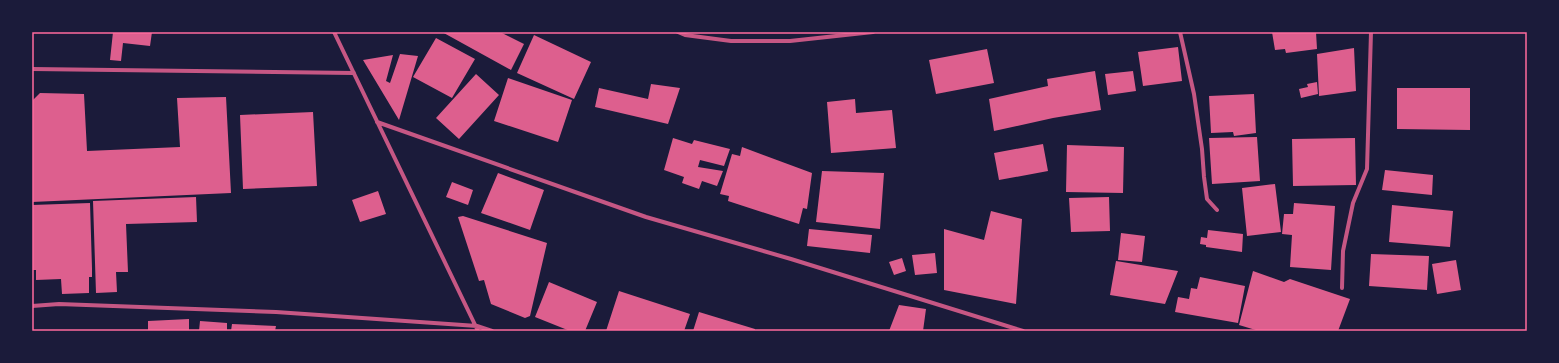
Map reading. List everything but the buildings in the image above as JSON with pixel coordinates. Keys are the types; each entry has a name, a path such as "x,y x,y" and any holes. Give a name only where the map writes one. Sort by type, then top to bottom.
{"street":[{"path":"334,32 477,326 478,331"},
{"path":"678,32 685,35 731,41 790,42 873,32"},
{"path":"1180,32 1194,94 1207,199 1217,210"},
{"path":"1342,288 1343,250 1353,203 1367,169 1371,32"},
{"path":"32,69 354,73"},
{"path":"377,122 646,217 791,258 1023,331"},
{"path":"32,306 59,304 276,312 477,326 492,331"}]}
